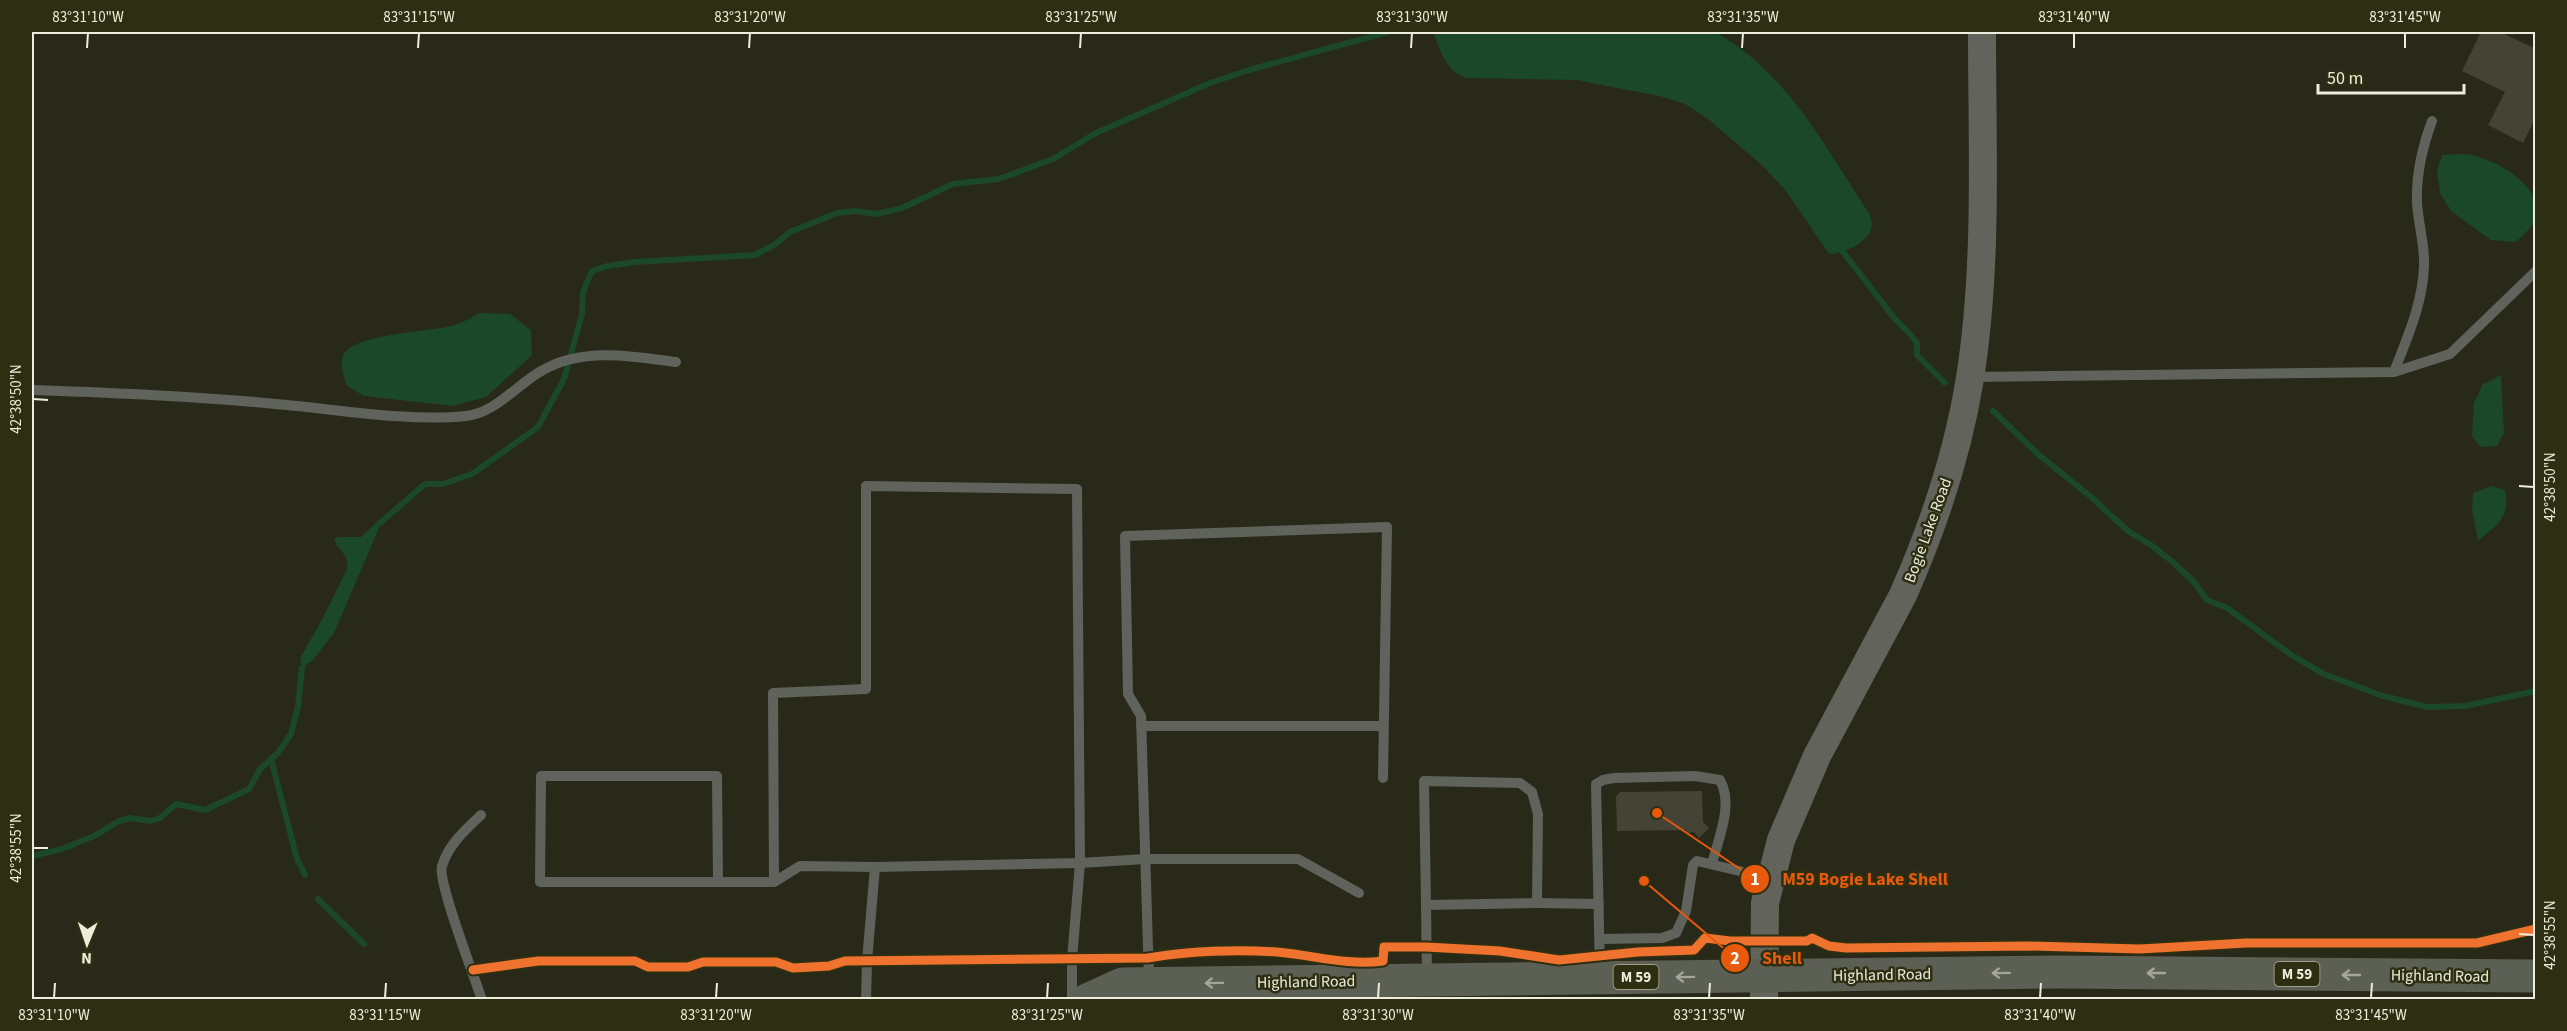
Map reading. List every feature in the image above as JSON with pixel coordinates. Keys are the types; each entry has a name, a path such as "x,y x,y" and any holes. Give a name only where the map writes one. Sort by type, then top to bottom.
{"highway":[{"name":"Highland Road","path":"1087,999 1122,984 1149,983 1266,991 1426,980 1600,978 1764,988 2048,972 2477,988 2535,976"}],"main road":[{"name":"Bogie Lake Road","path":"1764,988 1764,917 1770,878 1784,832 1804,783 1850,690 1903,595 1925,544 1955,448 1970,377 1981,247 1982,32"}],"lane":[{"path":"2394,372 2421,292 2424,265 2417,203 2417,176 2422,149 2432,121"},
{"path":"1970,377 2394,372 2450,354 2535,271"},
{"path":"32,390 265,403 429,418 469,416 495,406 516,387 545,368 580,357 627,355 676,362"},
{"path":"774,882 773,693 866,689 866,486 1077,489 1080,863 1072,959 1072,999"},
{"path":"1149,983 1141,716 1128,694 1125,536 1387,527 1383,778"},
{"path":"1141,726 1383,726"},
{"path":"718,882 717,776 541,776 540,882 718,882 774,882 800,866 875,867 1080,863 1145,859 1299,860 1359,893"},
{"path":"1600,978 1596,784 1603,780 1695,776 1720,780 1726,797 1725,814 1712,864"},
{"path":"1426,980 1424,781 1520,783 1532,792 1538,814 1536,903"},
{"path":"481,815 455,839 441,868 446,893 482,999"},
{"path":"1600,939 1670,937 1681,925 1686,911 1693,865 1697,861 1770,878"},
{"path":"866,999 875,867"},
{"path":"1426,905 1599,904"}],"shaded area":[{"path":"1433,32 1715,32 1740,48 1763,68 1802,112 1868,212 1872,224 1870,232 1855,246 1829,254 1786,191 1764,167 1708,119 1685,104 1659,96 1576,80 1467,78 1454,71 1449,65 1441,53"},
{"path":"2442,155 2467,155 2486,159 2510,172 2530,190 2535,201 2536,213 2532,225 2516,242 2491,240 2451,211 2440,193 2437,171"},
{"path":"480,313 510,314 531,330 532,355 486,397 453,406 364,396 347,386 342,362 344,354 352,347 379,337 455,325"},
{"path":"2501,375 2504,433 2497,446 2480,447 2472,436 2474,403 2483,384"},
{"path":"2491,486 2505,490 2506,507 2501,520 2478,541 2472,510 2473,493"},
{"path":"376,523 380,523 379,528 334,633 313,660 302,668 300,658 347,569 346,557 334,540 338,537 361,537"}],"building":[{"path":"2481,32 2500,32 2536,49 2536,117 2523,143 2488,125 2505,92 2462,71"},
{"path":"1702,791 1703,822 1709,828 1699,838 1694,832 1687,833 1686,830 1617,831 1616,797 1620,792"}],"waterway":[{"path":"380,523 425,484 443,484 472,474 538,427 564,379 582,314 583,292 592,271 607,266 635,262 755,255 774,245 790,232 837,213 855,211 877,214 902,208 953,184 999,179 1053,159 1096,133 1210,83 1388,32"},
{"path":"1843,252 1895,319 1917,343 1917,355 1945,383"},
{"path":"1993,411 2039,455 2090,496 2128,531 2174,563 2194,582 2207,600 2227,608 2293,656 2324,674 2383,696 2427,707 2465,706 2536,691"},
{"path":"32,856 62,849 94,836 119,821 130,818 151,821 160,818 176,804 205,810 249,789 260,769 278,753 291,734 298,707 302,668"},
{"path":"271,759 297,859 305,875"},
{"path":"318,899 364,944"}],"cycle path":[{"path":"473,970 538,961 635,961 648,967 688,967 703,962 776,962 793,968 829,966 845,961 1148,958 1196,952 1229,951 1277,952 1343,961 1370,962 1383,961 1384,947 1500,951 1559,960 1638,952 1694,950 1705,938 1730,941 1807,941 1812,938 1829,946 1846,948 2029,946 2140,949 2246,943 2477,943 2536,929"}],"place":[{"name":"M59 Bogie Lake Shell","path":"1657,813"},
{"name":"Shell","path":"1644,881"}]}
